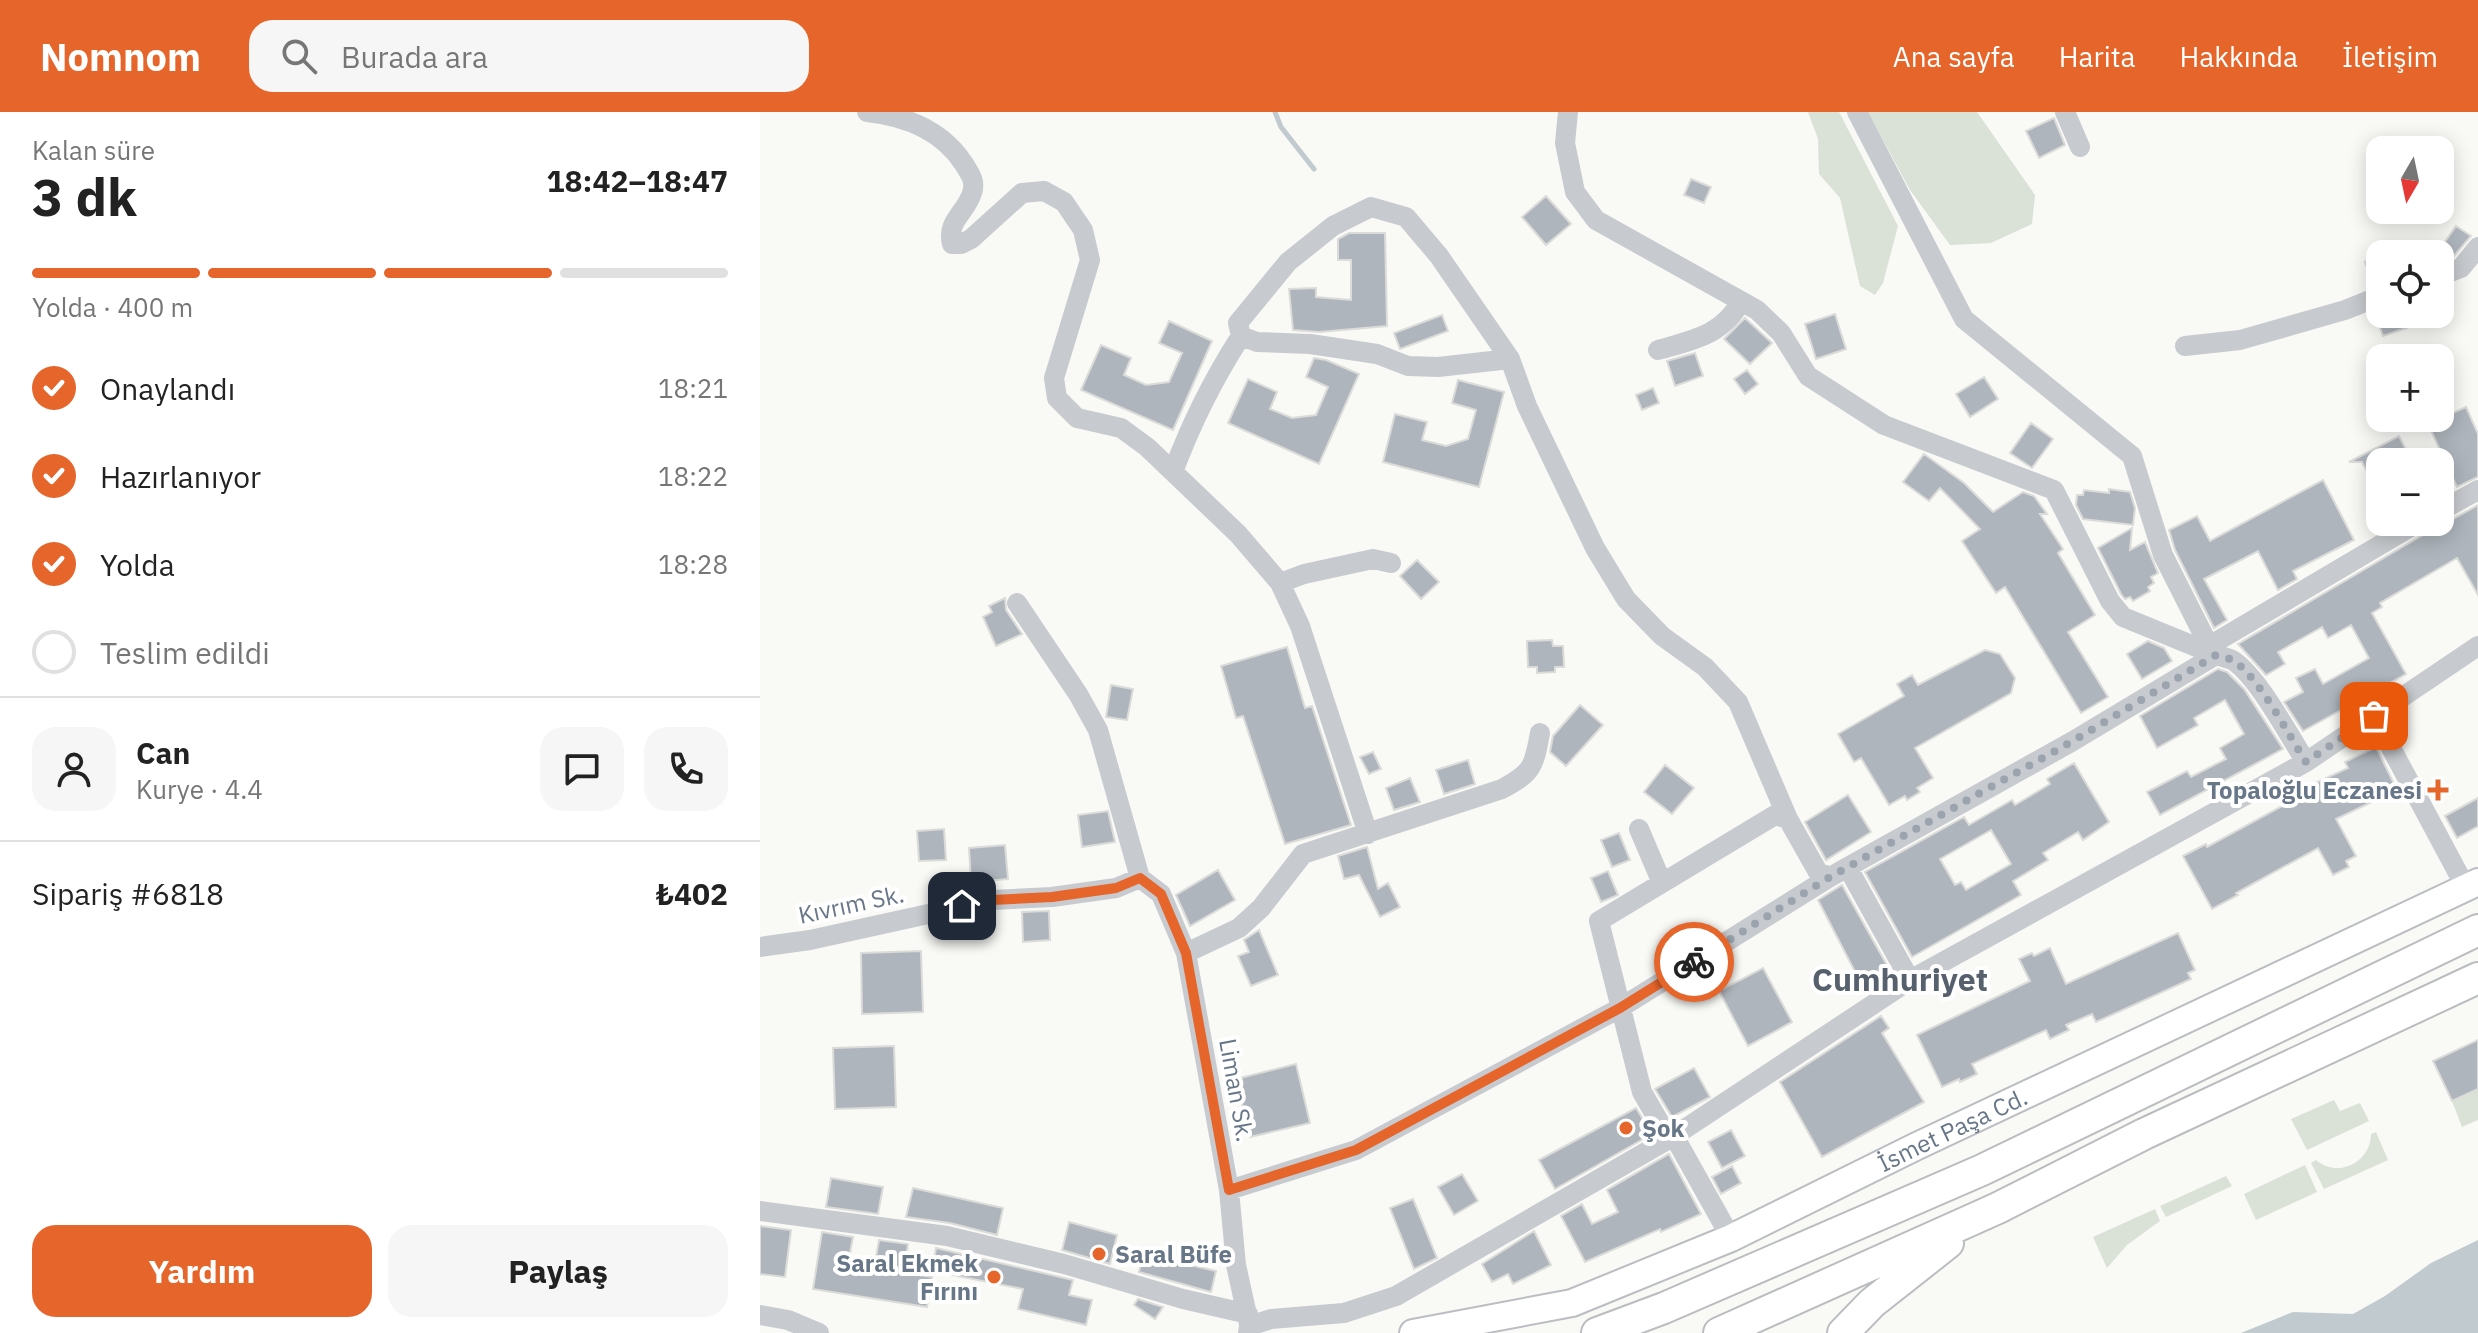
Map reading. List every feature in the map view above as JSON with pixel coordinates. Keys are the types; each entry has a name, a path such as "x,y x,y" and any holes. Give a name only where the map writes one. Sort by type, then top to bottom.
{"highway":[{"path":"1597,1333 1664,1308 1982,1170 2478,930"},
{"path":"1719,1333 1998,1208 2144,1134 2478,978"},
{"path":"1843,1333 1872,1303 1942,1247 1998,1208"}],"main road":[{"name":"İsmet Paşa Cd.","path":"1413,1333 1572,1303 1731,1238 1917,1146 2472,885"}],"street":[{"path":"867,112 895,116 913,123 939,136 960,158 973,179 972,194 953,221 949,234 952,244 971,239 1022,193 1044,191 1064,202 1083,230 1090,260 1054,378 1057,398 1077,418 1121,428 1147,447 1238,534 1280,583 1300,626 1368,834"},
{"path":"1568,112 1565,143 1575,192 1596,220 1757,310 1781,333 1808,376 1884,425 2054,490 2110,601 2123,617 2232,659 2264,696 2306,762"},
{"path":"1857,112 1964,319 2132,456 2163,555 2212,651"},
{"path":"2065,112 2080,147"},
{"path":"1173,472 1208,389 1241,336 1238,323 1288,262 1333,226 1371,207 1406,217 1439,256 1510,359 1527,406 1595,548 1626,599 1662,636 1705,667 1738,702 1788,819 1818,872 1839,872"},
{"path":"2454,271 2461,268 2478,247"},
{"path":"1658,350 1718,329 1733,316 1741,301"},
{"path":"2185,346 2240,340 2366,302"},
{"path":"1241,336 1257,342 1310,344 1377,354 1408,366 1438,367 1510,359"},
{"path":"2454,503 2478,490"},
{"path":"1229,1190 1356,1150 1620,1008 1839,872 2073,741 2397,536"},
{"path":"1280,583 1304,574 1373,559 1391,563"},
{"path":"1017,603 1078,694 1098,730 1140,878"},
{"path":"760,1211 947,1236 1064,1264 1183,1299 1248,1324 1344,1313 1396,1296 1674,1136 1910,980 2306,762 2478,646"},
{"path":"2374,716 2472,885"},
{"path":"1186,953 1239,928 1261,908 1303,854 1502,789 1524,777 1535,759 1540,733"},
{"path":"1731,1238 1674,1136 1661,1125 1642,1092 1599,921 1775,815 1788,819"},
{"path":"1639,829 1662,883"},
{"path":"1839,872 1910,980"},
{"name":"Kıvrım Sk.","path":"760,947 810,940 992,900 1052,897 1116,888 1140,878"},
{"name":"Liman Sk.","path":"1140,878 1161,894 1186,953 1229,1190 1236,1265 1248,1324"},
{"path":"760,1315 788,1320 819,1333"}],"shaded area":[{"path":"1808,112 1839,112 1898,226 1883,283 1875,295 1860,286 1840,198 1819,174 1818,139"},
{"path":"1868,112 1977,112 2035,195 2032,224 1991,243 1950,245 1910,190"},
{"path":"2478,1089 2478,1120 2462,1127 2452,1101"},
{"path":"2334,1100 2340,1111 2360,1103 2369,1121 2307,1150 2291,1119"},
{"path":"2376,1132 2388,1160 2324,1189 2311,1163 2316,1160 2334,1168 2352,1165 2366,1153 2371,1134"},
{"path":"2305,1165 2317,1192 2256,1220 2244,1194"},
{"path":"2226,1176 2232,1186 2166,1217 2160,1206"},
{"path":"2155,1209 2160,1221 2127,1245 2107,1268 2093,1237"},
{"path":"2478,1240 2478,1333 2241,1333 2293,1312 2353,1314 2385,1296 2431,1263"}],"building":[{"path":"2054,118 2065,145 2039,158 2026,131"},
{"path":"1691,179 1711,187 1704,203 1684,195"},
{"path":"1546,196 1571,224 1546,245 1522,217"},
{"path":"2456,226 2471,236 2454,256 2454,240 2446,240"},
{"path":"1349,233 1385,233 1387,326 1319,332 1293,330 1289,289 1316,288 1316,297 1351,300 1351,260 1338,260 1338,239"},
{"path":"1835,314 1846,349 1816,359 1805,324"},
{"path":"1442,315 1448,331 1400,349 1394,333"},
{"path":"1745,318 1772,343 1750,364 1724,339"},
{"path":"1169,321 1212,341 1173,430 1081,390 1101,345 1131,358 1124,375 1146,385 1169,382 1182,353 1159,343"},
{"path":"2380,328 2406,328 2383,336"},
{"path":"1695,353 1703,376 1675,386 1667,361"},
{"path":"1314,358 1359,374 1319,464 1228,423 1248,379 1277,392 1270,409 1292,418 1316,415 1328,387 1306,377"},
{"path":"1747,370 1758,384 1745,394 1734,379"},
{"path":"1984,377 1998,399 1970,417 1956,394"},
{"path":"1458,380 1504,392 1479,487 1383,462 1395,414 1427,422 1422,440 1446,446 1468,439 1476,410 1452,403"},
{"path":"1653,388 1659,403 1642,410 1636,395"},
{"path":"2466,407 2478,434 2478,477 2457,487 2454,480 2454,448 2439,448 2432,432 2454,432 2454,412"},
{"path":"2031,423 2053,439 2032,468 2010,453"},
{"path":"2399,436 2405,448 2376,448"},
{"path":"2366,453 2366,470 2362,462 2349,462"},
{"path":"1924,454 1964,483 1993,512 2023,492 2034,496 2047,514 2040,514 2063,549 2058,553 2095,615 2068,632 2108,697 2081,713 2005,587 1996,593 1962,541 1980,529 1940,488 1929,501 1903,482"},
{"path":"2323,480 2354,540 2293,571 2297,579 2278,590 2258,551 2204,579 2227,620 2214,628 2175,550 2169,530 2197,516 2210,541"},
{"path":"2109,489 2130,492 2135,508 2133,525 2083,519 2076,505 2077,495 2083,495 2084,490 2109,493"},
{"path":"2478,505 2478,595 2457,558 2380,603 2382,607 2372,613 2406,674 2303,731 2284,702 2303,692 2296,678 2315,669 2323,684 2369,658 2351,625 2328,638 2322,627 2278,652 2285,664 2266,675 2238,644 2421,536 2454,536 2454,518"},
{"path":"2132,528 2130,550 2145,542 2158,573 2151,577 2154,583 2148,587 2150,591 2133,601 2121,594 2098,548"},
{"path":"1417,560 1439,582 1421,599 1400,576"},
{"path":"1005,598 1006,610 1022,634 996,646 983,617 992,612 989,606"},
{"path":"1552,640 1553,646 1563,646 1564,667 1555,667 1555,672 1537,673 1537,667 1528,667 1527,641"},
{"path":"2148,641 2164,648 2172,661 2142,679 2127,654"},
{"path":"1287,647 1305,708 1312,706 1351,825 1285,844 1243,716 1236,718 1221,666"},
{"path":"1985,650 2000,654 2015,678 2011,693 1915,748 1933,778 1917,788 1920,792 1907,800 1905,796 1889,805 1861,758 1854,762 1838,734 1904,696 1897,684 1912,675 1918,685"},
{"path":"2218,669 2227,672 2244,689 2283,749 2160,815 2147,792 2187,771 2191,777 2226,759 2220,748 2244,734 2225,700 2194,718 2198,725 2157,748 2140,716"},
{"path":"1111,685 1133,689 1127,720 1106,717"},
{"path":"1580,705 1603,725 1566,766 1550,752 1553,736"},
{"path":"2376,747 2397,790 2336,819 2356,856 2346,861 2349,867 2333,875 2318,848 2212,909 2183,856 2206,844 2207,847 2299,797 2296,792 2348,768 2345,762"},
{"path":"1373,752 1381,769 1369,774 1360,757"},
{"path":"1468,760 1475,784 1444,794 1436,770"},
{"path":"2074,763 2109,822 2083,840 2078,832 2043,853 2048,860 2013,881 2021,895 1912,957 1865,872 1964,817 1969,825 2012,800 2015,805 2050,784 2047,779","holes":["1991,830 2011,864 1966,890 1961,882 1955,885 1940,859"]},
{"path":"1665,765 1694,788 1672,814 1644,792"},
{"path":"1410,778 1420,802 1394,810 1386,788"},
{"path":"1848,795 1871,832 1826,860 1805,822"},
{"path":"2478,798 2478,826 2457,838 2445,816"},
{"path":"1108,811 1115,842 1082,847 1078,815"},
{"path":"944,829 946,860 919,861 917,831"},
{"path":"1619,833 1630,860 1612,867 1601,840"},
{"path":"1005,845 1008,879 971,882 969,848"},
{"path":"1367,847 1378,889 1388,883 1400,907 1380,917 1359,875 1344,879 1338,856"},
{"path":"1218,870 1235,900 1190,926 1176,895"},
{"path":"1608,871 1618,895 1601,902 1591,878"},
{"path":"1842,885 1893,976 1865,991 1818,900"},
{"path":"1049,911 1050,940 1023,942 1022,912"},
{"path":"1259,930 1278,975 1251,986 1238,956 1249,952 1244,940"},
{"path":"2178,933 2195,970 2188,973 2191,979 2096,1022 2092,1014 2066,1025 2069,1030 2050,1039 2046,1030 1972,1064 1977,1074 1942,1087 1917,1035 2030,981 2019,959 2050,948 2066,984"},
{"path":"921,951 923,1012 862,1014 861,953"},
{"path":"1763,968 1792,1022 1748,1046 1719,991"},
{"path":"1881,1016 1889,1028 1882,1033 1924,1102 1822,1157 1780,1082"},
{"path":"2478,1040 2478,1089 2452,1101 2433,1061"},
{"path":"894,1046 896,1107 835,1109 833,1048"},
{"path":"1296,1064 1310,1123 1250,1137 1236,1079"},
{"path":"1694,1068 1710,1097 1672,1117 1655,1089"},
{"path":"1636,1108 1652,1134 1555,1189 1539,1160"},
{"path":"1731,1130 1745,1156 1722,1168 1708,1142"},
{"path":"1669,1154 1701,1214 1585,1262 1561,1216 1582,1204 1592,1224 1618,1212 1607,1190"},
{"path":"1732,1166 1741,1183 1721,1194 1712,1177"},
{"path":"1462,1174 1478,1201 1454,1215 1438,1187"},
{"path":"831,1178 883,1187 878,1214 826,1207"},
{"path":"913,1188 1003,1208 997,1235 950,1223 906,1217"},
{"path":"1413,1199 1437,1258 1414,1269 1390,1208"},
{"path":"1069,1222 1117,1235 1110,1264 1062,1250"},
{"path":"760,1226 791,1230 785,1277 760,1274"},
{"path":"1534,1231 1551,1265 1513,1284 1508,1274 1492,1282 1482,1264"},
{"path":"822,1232 853,1237 848,1264 874,1268 879,1240 908,1244 904,1273 932,1277 927,1307 813,1289"},
{"path":"1144,1247 1170,1253 1169,1260 1216,1271 1211,1292 1139,1272"},
{"path":"936,1248 1073,1280 1069,1295 1092,1300 1086,1325 1018,1309 1023,1289 932,1271"},
{"path":"1138,1299 1163,1307 1155,1319 1134,1305"}],"waterway":[{"path":"1275,112 1281,127 1314,169"}],"way so far":[{"path":"1694,962 1830,877 2073,741 2216,655 2232,659 2245,671 2306,762 2374,716"}],"place":[{"name":"Topaloğlu Eczanesi","path":"2438,790"},
{"name":"Şok","path":"1626,1128"},
{"name":"Saral Büfe","path":"1099,1254"},
{"name":"Saral Ekmek Fırını","path":"994,1277"}],"district":[{"name":"Cumhuriyet","path":"1900,979"}],"route":[{"path":"962,906 992,900 1052,897 1116,888 1140,878 1161,894 1186,953 1229,1190 1356,1150 1620,1008 1694,962"}]}
